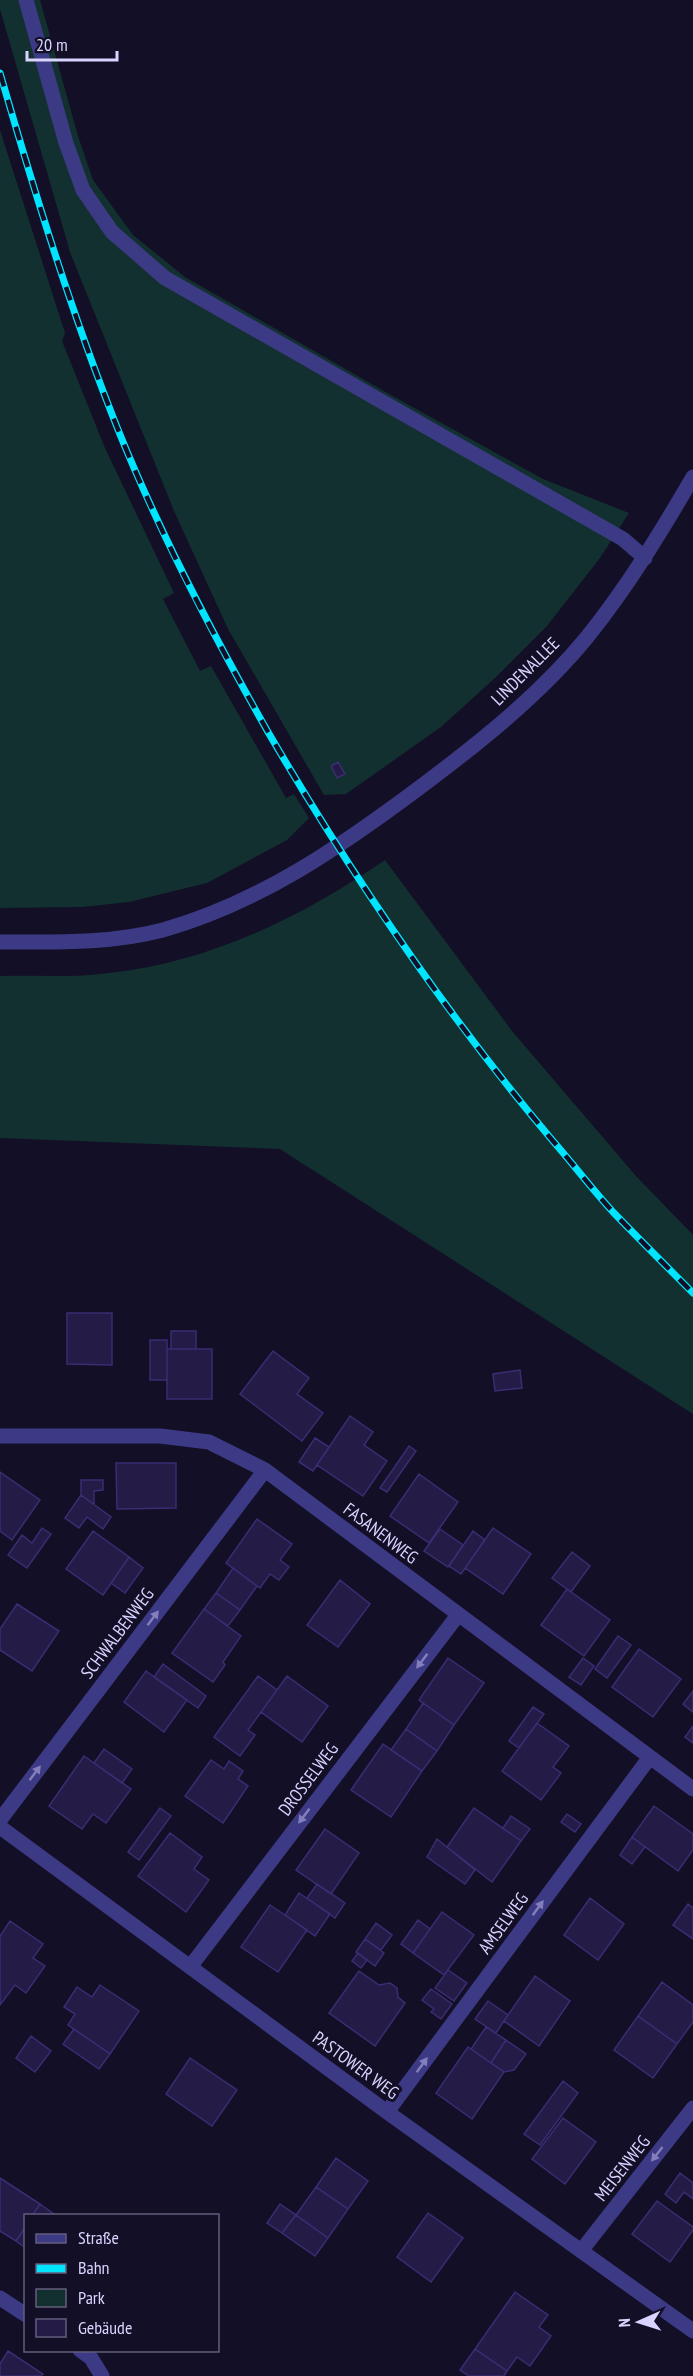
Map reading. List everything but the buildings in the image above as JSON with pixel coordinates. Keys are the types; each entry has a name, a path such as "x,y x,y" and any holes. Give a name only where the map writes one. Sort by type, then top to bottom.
{"street":[{"path":"26,0 66,143 80,181 112,232 165,278 623,539 645,558"},
{"name":"LINDENALLEE","path":"0,942 96,941 161,930 228,906 278,883 337,848 459,758 523,704 587,637 645,558 693,477"},
{"name":"FASANENWEG","path":"0,1436 170,1437 209,1442 265,1470 693,1788"},
{"name":"SCHWALBENWEG","path":"0,1820 265,1470"},
{"name":"DROSSELWEG","path":"190,1967 458,1615"},
{"name":"AMSELWEG","path":"387,2112 650,1757"},
{"name":"PASTOWER WEG","path":"0,1827 387,2112 693,2331"},
{"name":"MEISENWEG","path":"581,2251 693,2108"},
{"path":"0,2298 24,2314"},
{"path":"83,2352 91,2358 102,2376"}],"green space":[{"path":"0,0 40,0 78,136 93,180 133,235 185,277 389,394 543,479 629,513 600,558 547,626 495,678 441,727 346,794 324,795 228,629 174,511 70,252 0,9"},
{"path":"0,130 65,333 62,341 105,448 174,593 163,599 200,671 211,666 286,798 294,794 309,818 287,840 207,883 129,902 82,907 0,908"},
{"path":"385,860 512,1031 636,1176 693,1235 693,1414 280,1149 0,1138 0,976 96,975 183,959 254,934 288,918"}],"railway":[{"path":"0,73 55,254 119,432 152,509 189,585 268,732 367,891 401,942 475,1043 513,1093 605,1203 693,1293"}]}
